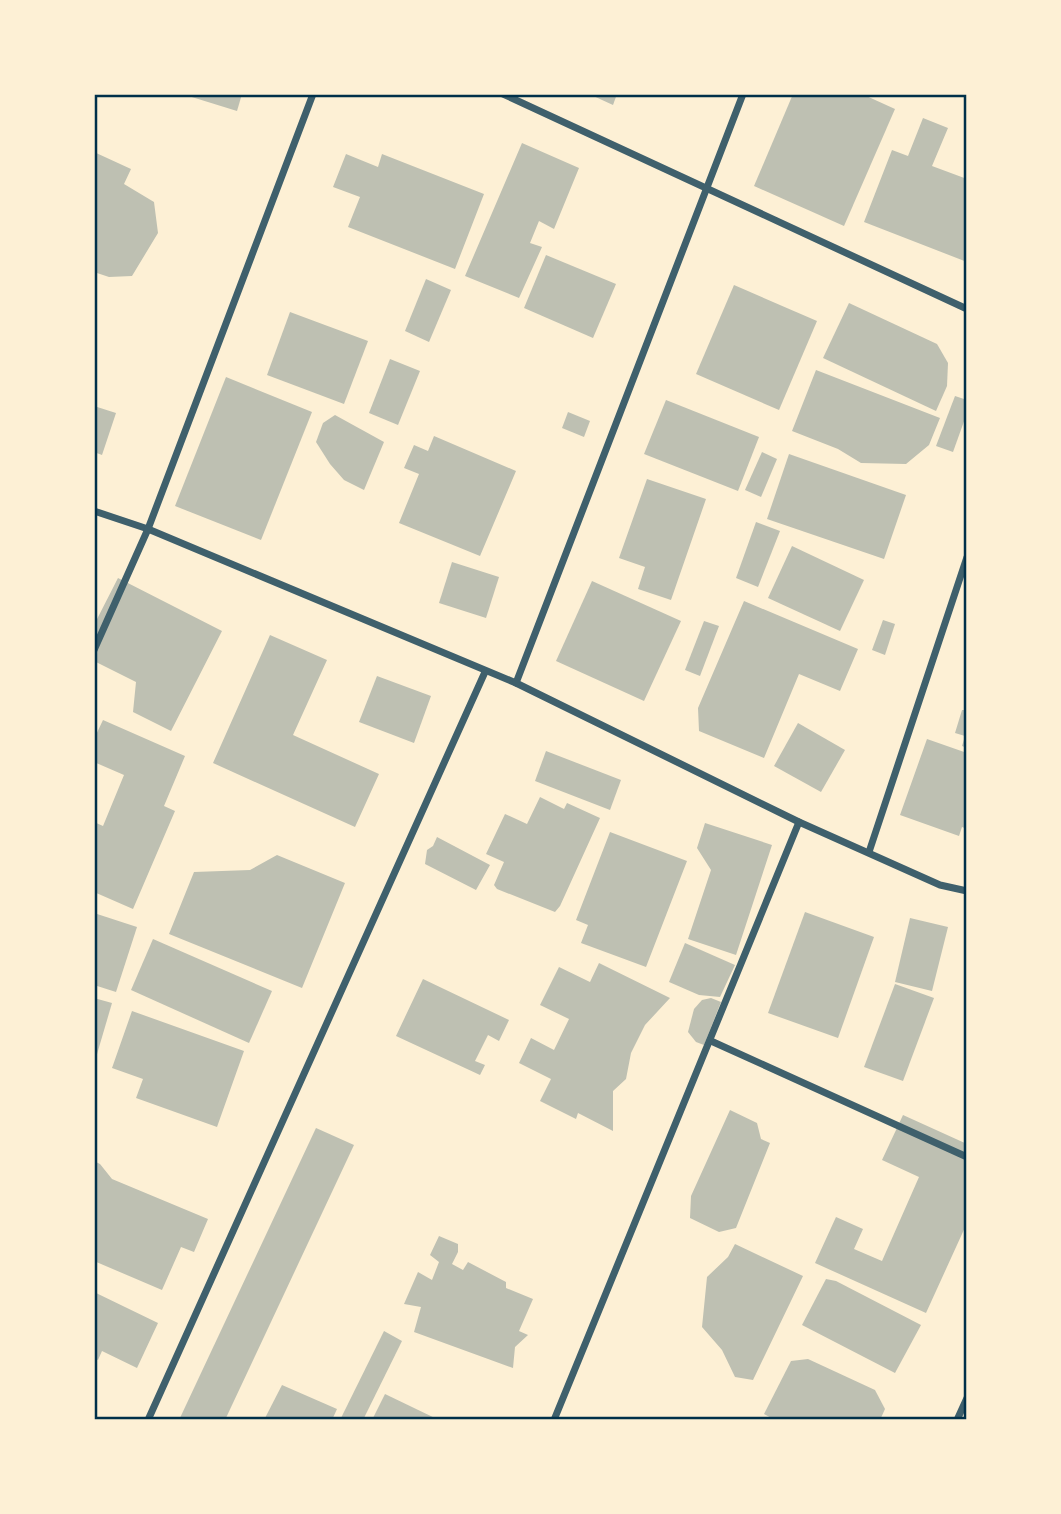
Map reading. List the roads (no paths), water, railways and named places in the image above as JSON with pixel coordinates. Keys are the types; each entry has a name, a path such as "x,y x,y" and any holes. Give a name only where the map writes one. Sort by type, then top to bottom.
{"street":[{"path":"94,650 148,529 313,94"},
{"path":"503,94 967,309"},
{"path":"516,683 743,94"},
{"path":"94,511 148,529 516,683 799,822 940,885 967,891"},
{"path":"869,852 967,557"},
{"path":"148,1419 485,671"},
{"path":"554,1419 799,822"},
{"path":"711,1041 967,1157"},
{"path":"957,1419 967,1398"}]}
